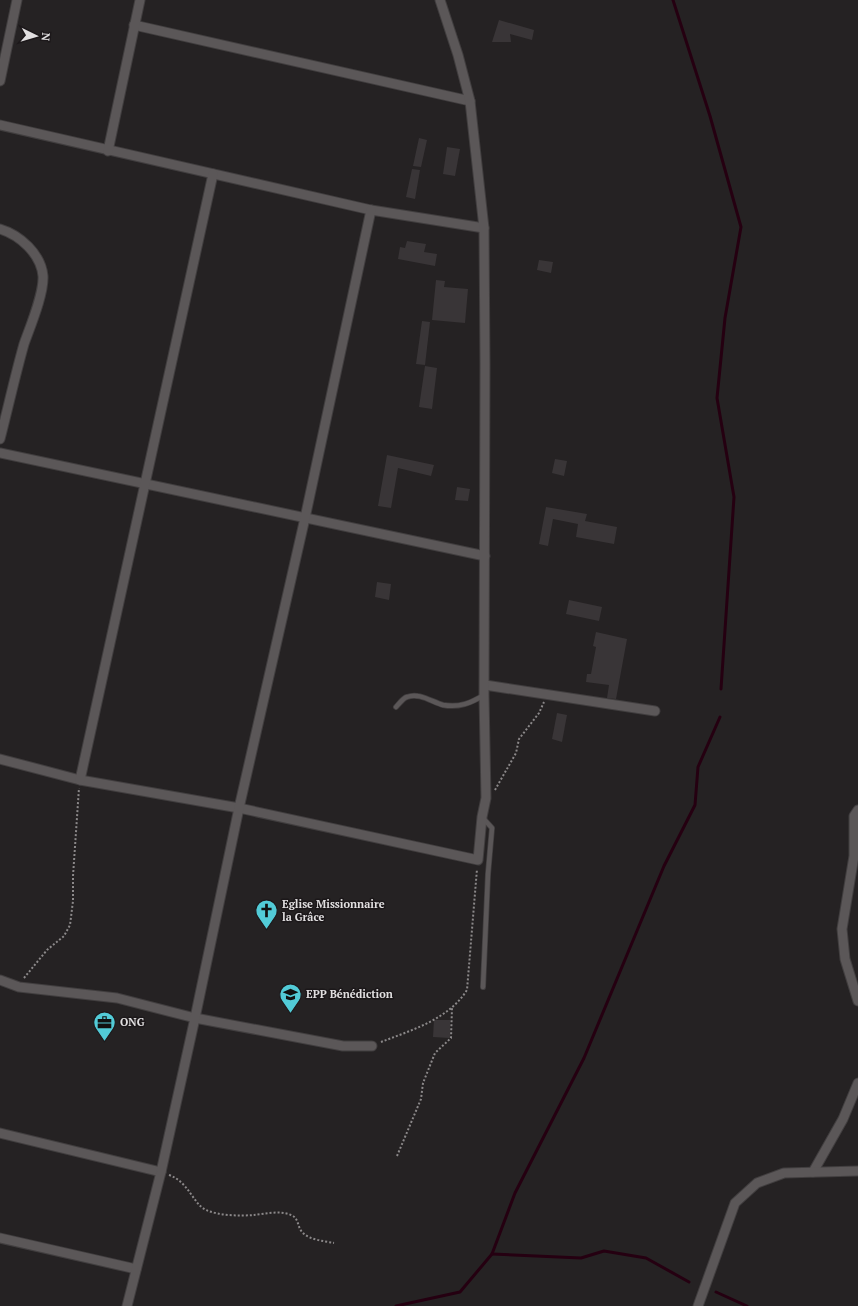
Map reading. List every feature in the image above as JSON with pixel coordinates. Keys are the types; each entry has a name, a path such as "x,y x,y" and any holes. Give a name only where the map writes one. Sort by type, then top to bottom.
{"street":[{"path":"0,81 17,0"},
{"path":"108,151 140,0"},
{"path":"0,759 80,780 239,808 478,860 482,817 486,798 484,695 484,228 470,101 440,0"},
{"path":"445,0 454,43"},
{"path":"134,25 470,101"},
{"path":"0,125 108,151 371,210 484,228"},
{"path":"80,780 213,174"},
{"path":"127,1306 161,1172 239,808 305,518 371,210"},
{"path":"0,229 18,237 26,245 40,264 43,277 0,440"},
{"path":"0,452 485,556"},
{"path":"485,685 655,710"},
{"path":"858,810 854,816 854,856 842,929 846,959 858,1001"},
{"path":"0,980 19,987 117,998 195,1018 343,1046 372,1046"},
{"path":"813,1172 846,1113 858,1083"},
{"path":"0,1133 161,1172"},
{"path":"698,1306 735,1203 757,1183 784,1173 858,1171"},
{"path":"0,1238 136,1269"}],"lane":[{"path":"396,707 406,697 416,696 443,705 461,706 484,695"},
{"path":"482,817 492,828 488,874 483,987"}],"path":[{"path":"486,798 497,788 516,753 519,739 539,713 548,694"},
{"path":"19,987 22,981 47,950 64,936 70,925 73,901 73,876 80,780"},
{"path":"372,1046 414,1029 452,1008 467,990 478,860"},
{"path":"397,1156 421,1099 423,1082 435,1053 451,1038 452,1008"},
{"path":"161,1172 179,1179 205,1210 225,1214 252,1215 279,1213 291,1215 297,1220 302,1232 312,1238 334,1243"}],"building":[{"path":"499,20 534,30 532,40 510,34 511,42 492,42"},
{"path":"419,138 427,140 421,167 413,166"},
{"path":"447,147 460,149 455,176 443,174"},
{"path":"412,169 420,170 415,199 406,197"},
{"path":"407,241 426,244 424,252 437,254 435,266 398,259 400,247 405,248"},
{"path":"539,260 553,262 551,273 537,270"},
{"path":"436,280 445,281 444,287 468,289 465,323 432,320"},
{"path":"422,321 430,322 425,365 416,364"},
{"path":"425,366 437,368 432,409 419,407"},
{"path":"387,455 434,465 431,476 398,468 391,508 378,506"},
{"path":"555,459 567,461 564,476 552,473"},
{"path":"457,487 470,489 468,501 455,500"},
{"path":"546,507 587,514 585,521 617,527 614,544 576,537 578,524 553,519 548,546 539,544"},
{"path":"377,582 391,584 389,600 375,597"},
{"path":"569,600 602,607 599,621 566,614"},
{"path":"596,632 627,639 616,699 607,698 609,685 586,682 587,674 591,674 596,647 593,646"},
{"path":"557,713 567,715 562,742 552,739"},
{"path":"434,1020 450,1020 450,1038 433,1037"}],"waterway":[{"path":"673,0 710,116 741,227 725,318 717,398 734,497 721,689"},
{"path":"396,1306 460,1292 492,1254 515,1193 584,1058 664,866 695,805 698,767 720,717"},
{"path":"492,1254 581,1258 604,1251 646,1258 689,1282"},
{"path":"716,1292 747,1306"}],"place":[{"name":"Eglise Missionnaire la Grâce","path":"266,930"},
{"name":"EPP Bénédiction","path":"291,1014"},
{"name":"ONG","path":"105,1042"}]}
